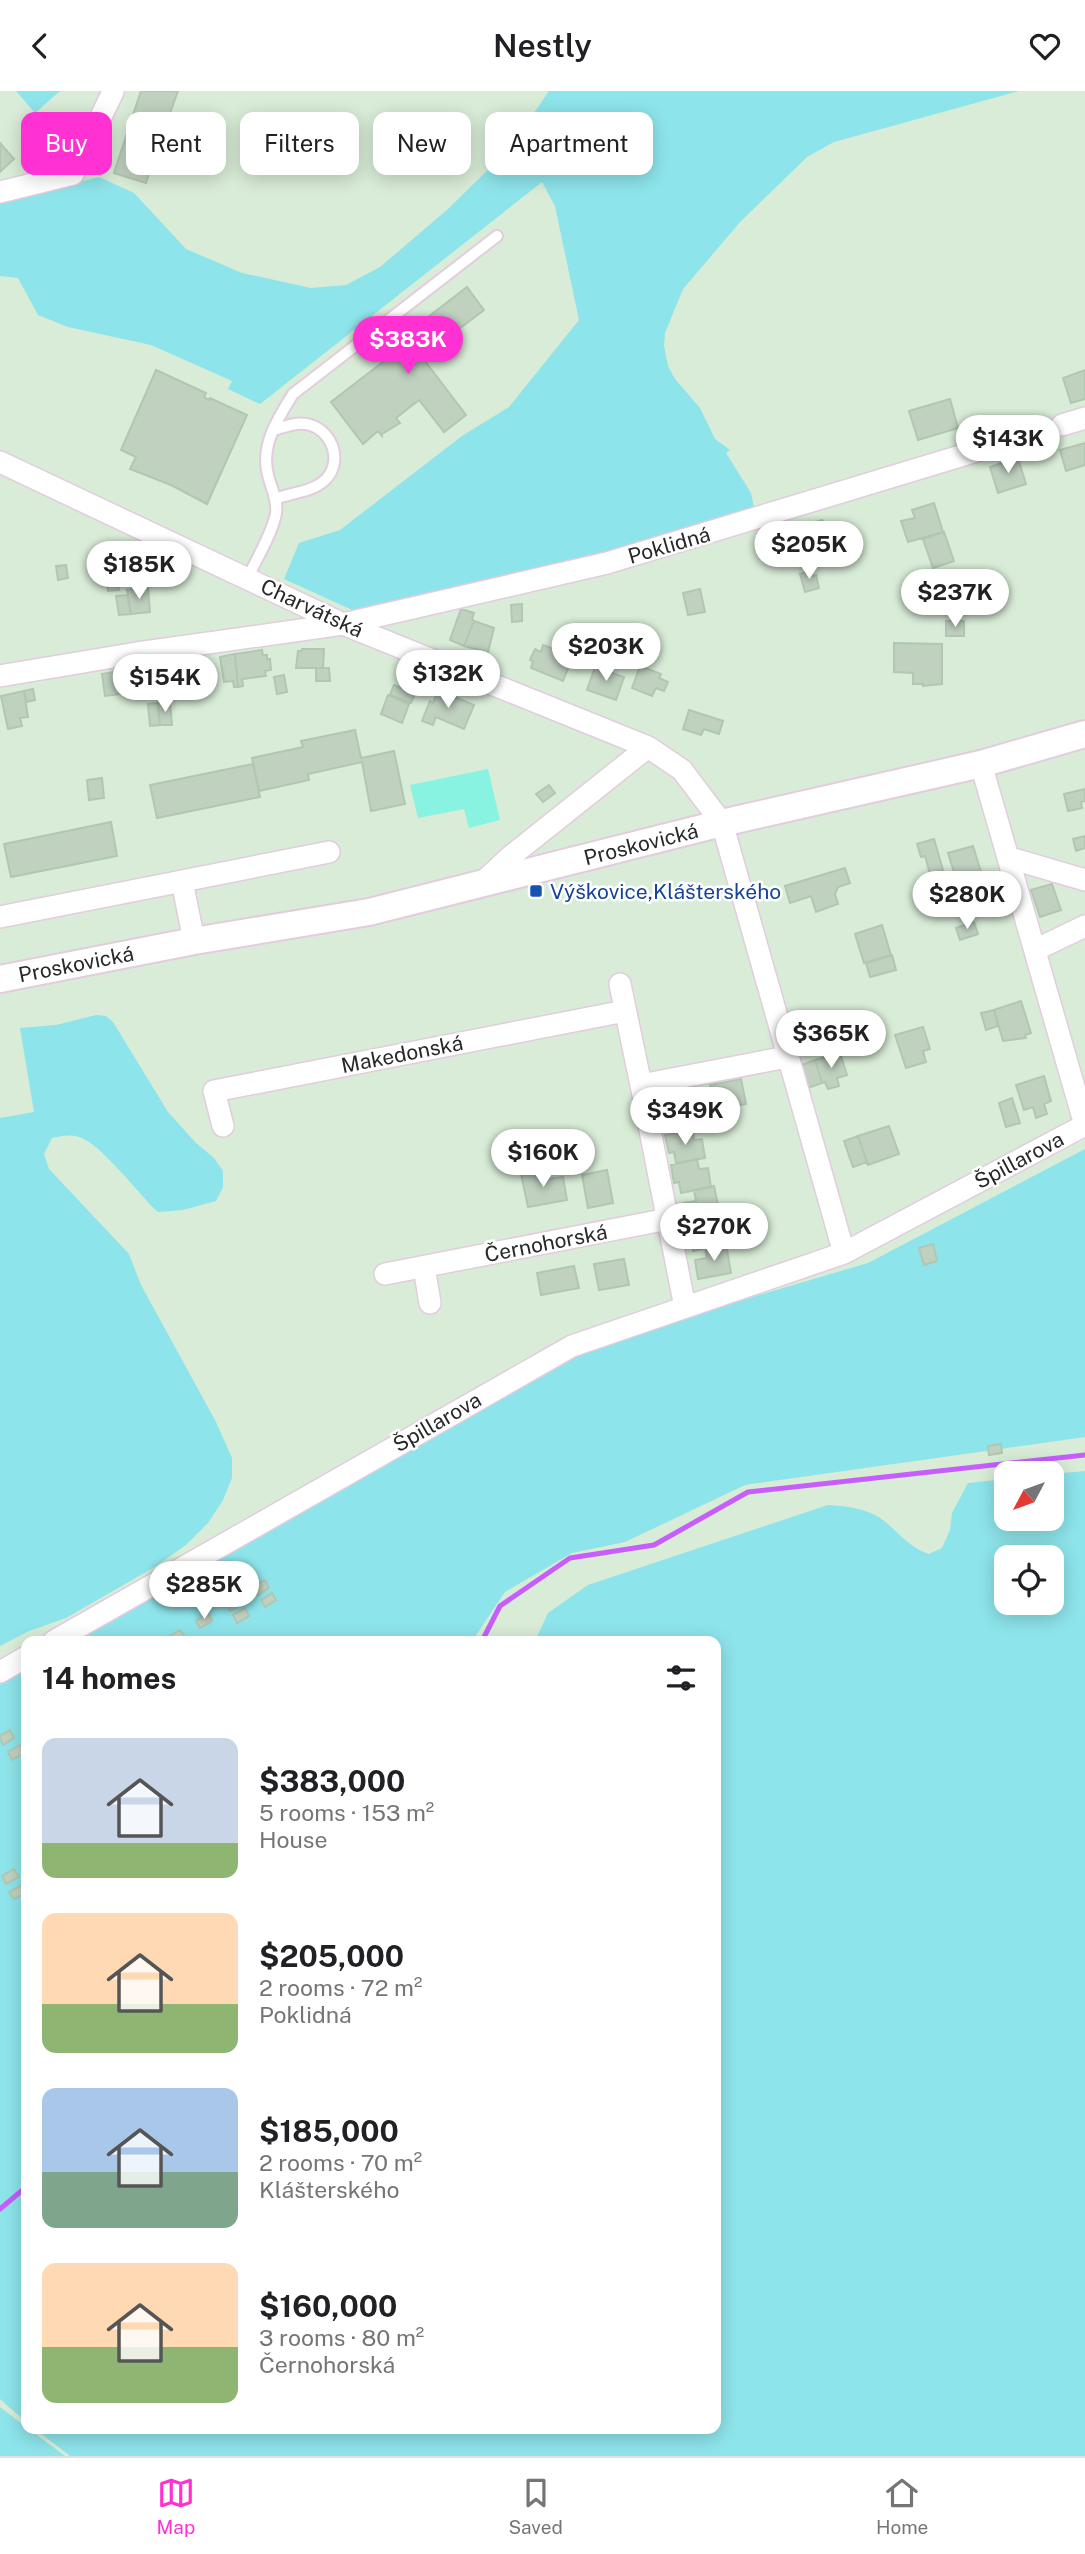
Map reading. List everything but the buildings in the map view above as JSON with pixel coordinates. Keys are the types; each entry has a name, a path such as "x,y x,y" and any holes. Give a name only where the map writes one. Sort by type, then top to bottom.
{"street":[{"path":"0,192 73,174 113,92"},
{"path":"1062,425 1085,418"},
{"name":"Poklidná","path":"0,676 137,653 343,624 644,554 990,447"},
{"name":"Charvátská","path":"0,462 343,624 648,747 682,770 722,823"},
{"name":"Proskovická","path":"0,979 194,941 369,912 722,823 981,764 1085,734"},
{"path":"481,884 511,856 648,747"},
{"name":"Špillarova","path":"63,1636 572,1346 844,1253 1085,1125 981,764"},
{"path":"722,823 844,1253"},
{"path":"0,917 329,852"},
{"path":"1010,858 1085,880"},
{"path":"182,881 194,941"},
{"path":"1035,950 1085,926"},
{"path":"620,984 685,1307"},
{"name":"Makedonská","path":"223,1126 214,1091 625,1011"},
{"path":"641,1086 788,1057"},
{"name":"Černohorská","path":"385,1274 668,1219"},
{"path":"424,1267 430,1303"},
{"path":"0,1672 21,1660"}],"lane":[{"path":"247,579 275,516 275,499 265,457 274,430 293,394 497,236"},
{"path":"274,430 298,423 309,424 321,431 330,441 335,453 334,465 326,478 315,487 275,499"}],"shaded area":[{"path":"16,91 60,91 36,112"},
{"path":"549,91 1019,91 834,142 807,157 741,221 683,289 665,333 664,346 668,366 675,379 700,408 715,439 730,450 726,453 751,493 756,518 359,613 284,579 299,543 340,530 462,436 509,407 579,320 555,206 542,182 260,404 228,389 232,381 151,345 68,327 38,315 18,278 0,276 0,203 99,177 134,193 186,249 242,273 311,288 346,285 380,267 447,210 485,173 485,175 653,175 653,112 535,112"},
{"path":"488,769 500,820 469,828 464,809 418,818 410,785"},
{"path":"96,1015 106,1016 113,1022 168,1112 196,1143 214,1158 223,1171 223,1187 216,1201 183,1210 158,1212 109,1159 88,1141 72,1136 52,1138 44,1154 49,1169 129,1254 141,1285 216,1422 232,1458 232,1478 223,1500 208,1523 186,1545 153,1568 66,1618 29,1631 0,1646 0,1118 34,1112 20,1028 56,1025"},
{"path":"1085,1149 1085,1437 745,1485 625,1542 572,1553 505,1592 475,1636 80,1636 586,1346 868,1263"},
{"path":"1085,1471 1085,2456 70,2456 41,2434 721,2434 721,1636 537,1636 548,1613 588,1585 828,1505 868,1512 886,1523 915,1548 929,1554 942,1548 950,1530 952,1513 968,1483 994,1480 994,1531 1064,1531 1064,1473"},
{"path":"21,1670 21,2418 0,2399 0,1683"},
{"path":"0,2407 21,2423 21,2434 36,2434 65,2456 0,2456"}],"waterway":[{"path":"485,1636 500,1606 570,1558 654,1545 748,1492 1085,1455"},
{"path":"0,2209 21,2191"}],"place":[{"name":"Výškovice,Klášterského","path":"536,891"}]}
